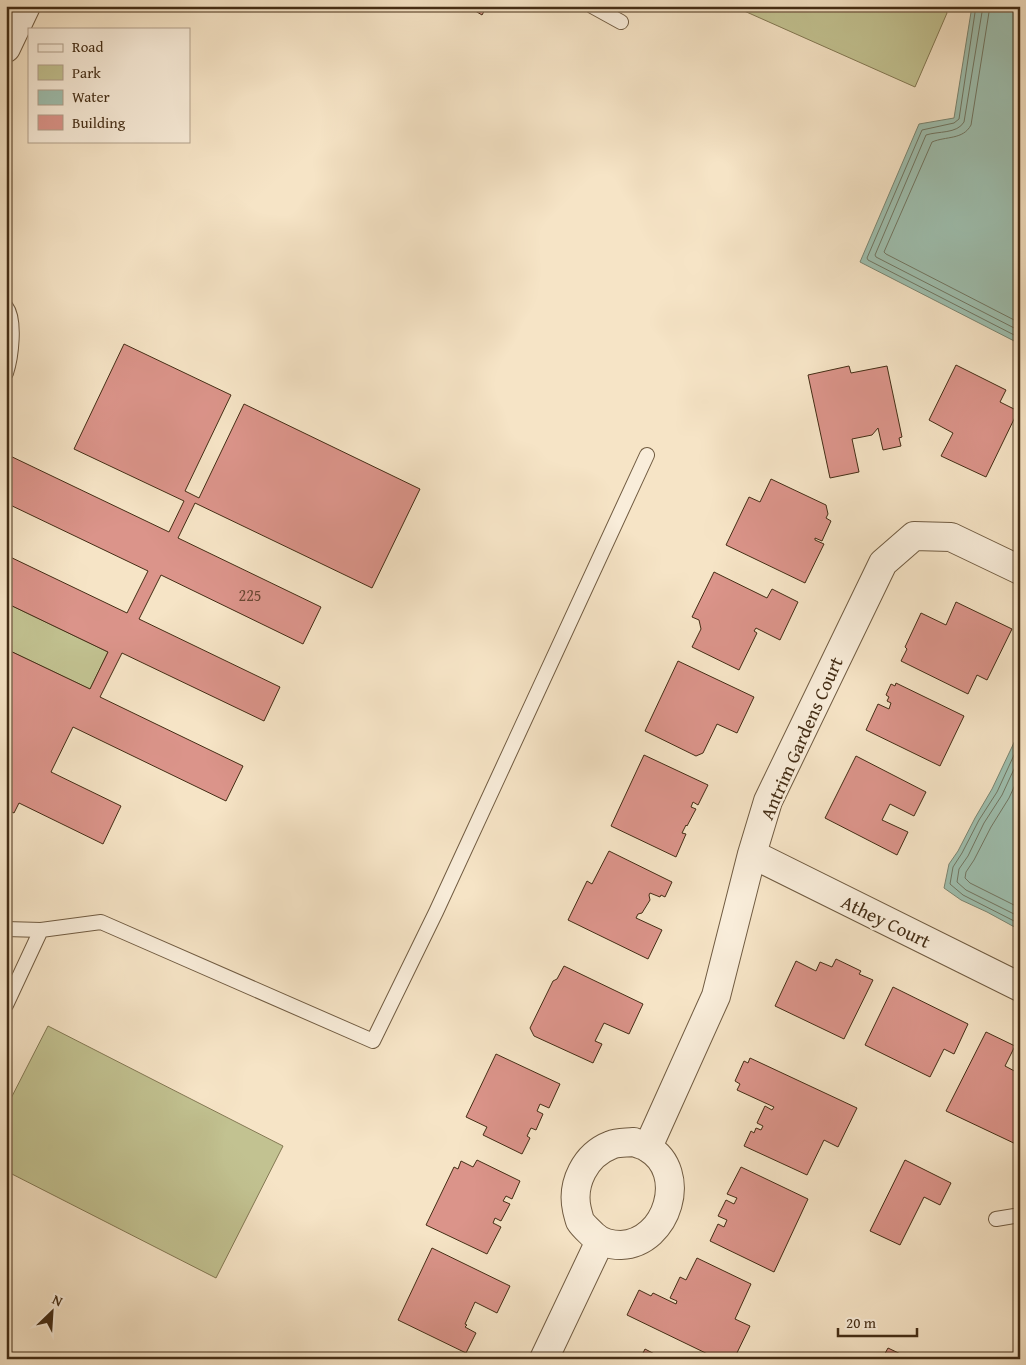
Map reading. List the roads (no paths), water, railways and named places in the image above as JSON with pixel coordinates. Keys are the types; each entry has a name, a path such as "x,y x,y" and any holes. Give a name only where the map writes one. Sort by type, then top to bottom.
{"street":[{"path":"6,48 26,6"},
{"name":"Antrim Gardens Court","path":"648,1147 716,996 752,854 768,801 883,563 914,536 952,537 1020,570"},
{"name":"Athey Court","path":"752,854 1020,987"},
{"path":"634,1142 648,1147 659,1156 665,1165 669,1179 670,1197 664,1214 658,1224 648,1234 638,1240 626,1244 613,1245 600,1241 580,1222 575,1200 576,1184 585,1165 601,1149 613,1144 634,1142"},
{"path":"544,1359 600,1241"}],"lane":[{"path":"592,6 621,22"},
{"path":"6,307 10,312 13,341 6,373"},
{"path":"6,929 41,930 101,922 373,1042 440,903 648,455"},
{"path":"6,1005 41,930"},
{"path":"996,1218 1020,1215"}],"water":[{"path":"972,6 1020,6 1020,344 860,262 919,124 954,118"},
{"path":"1020,730 1020,930 961,900 944,888 949,864 992,789"}]}
